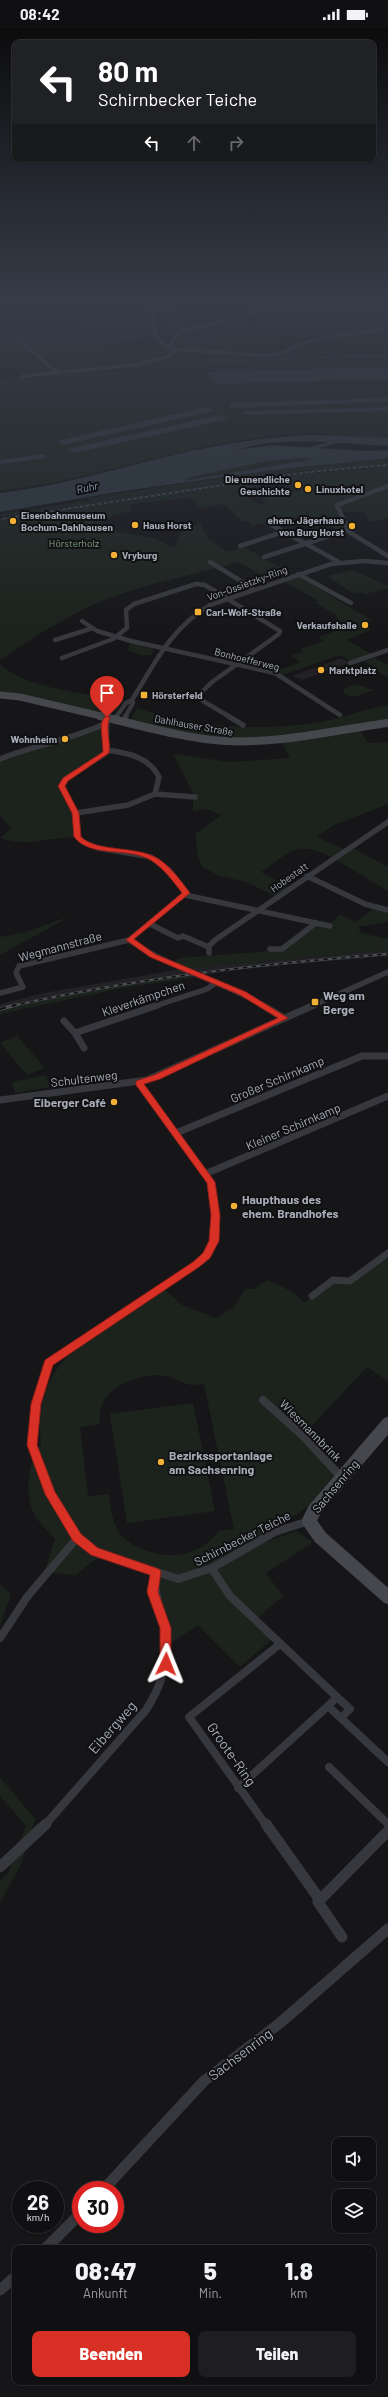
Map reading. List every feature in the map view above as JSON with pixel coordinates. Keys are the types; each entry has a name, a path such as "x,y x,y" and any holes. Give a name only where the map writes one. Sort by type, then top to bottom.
{"street":[{"path":"388,486 337,505 348,530 358,540 388,556"},
{"path":"268,523 339,562"},
{"path":"264,556 348,530"},
{"path":"240,546 283,532"},
{"name":"Von-Ossietzky-Ring","path":"119,720 126,704 132,700 163,649 179,627 198,612 227,598 254,588 339,562 364,561 388,563"},
{"path":"210,562 254,588"},
{"path":"298,574 351,604"},
{"path":"62,658 118,637 127,628 126,610 134,604 199,584 208,586 280,631 279,634 238,665 212,682 200,694 200,698 242,725"},
{"name":"Bonhoefferweg","path":"82,621 93,628 118,637 163,649 278,674 340,715"},
{"path":"55,640 93,628"},
{"path":"350,663 388,650"},
{"name":"Dahlhauser Straße","path":"0,695 20,697 105,721 119,720 189,736 239,742 277,739 388,723"},
{"path":"2,759 27,748 76,737 105,721 107,750 100,759 63,782 62,789 76,813 80,841 86,845 137,853 154,859 171,874 185,891 185,895"},
{"path":"107,750 144,760 152,766 159,777 155,794"},
{"path":"76,813 137,802 155,794 195,797"},
{"name":"Hobestatt","path":"150,924 178,938 183,936 209,950 215,940 388,822"},
{"path":"307,876 365,904 388,910"},
{"path":"185,895 330,926"},
{"path":"185,895 129,940 152,956 243,994 284,1018"},
{"path":"270,949 282,949 316,923"},
{"name":"Wegmannstraße","path":"0,993 24,987 16,973 19,966 129,940"},
{"name":"Schultenweg","path":"0,1100 139,1083 157,1077 388,972"},
{"name":"Kleverkämpchen","path":"75,1033 207,989 217,982"},
{"path":"64,1022 75,1033 84,1048"},
{"name":"Großer Schirnkamp","path":"176,1133 362,1056 388,1056"},
{"name":"Schirnbecker Teiche","path":"139,1083 205,1174 214,1190 216,1215 214,1241 206,1256 49,1363 36,1404 32,1445 50,1494 77,1538 95,1551 178,1578 192,1577 212,1569 288,1526 309,1521"},
{"name":"Kleiner Schirnkamp","path":"205,1174 388,1096"},
{"path":"312,1296 333,1280 350,1282 388,1253"},
{"name":"Wiesmannbrink","path":"263,1400 303,1436 342,1478"},
{"name":"Sachsenring","path":"388,1424 311,1515 309,1521 320,1537 388,1596"},
{"path":"0,1638 27,1596 77,1538"},
{"path":"212,1569 230,1596 350,1709 341,1718"},
{"name":"Eibergweg","path":"0,1868 51,1820 146,1710 156,1695 164,1672 166,1646 164,1622 154,1596 153,1587 156,1572"},
{"name":"Groote-Ring","path":"280,1644 189,1717 238,1788 320,1900 318,1902 342,1937"},
{"path":"238,1788 337,1697"},
{"path":"328,1706 388,1762"},
{"path":"329,1767 388,1824"},
{"path":"320,1900 388,1831"},
{"name":"Sachsenring","path":"111,2181 204,2081 280,2023 388,1929"},
{"path":"49,2245 72,2222"},
{"path":"0,2290 12,2280"}],"shaded area":[{"path":"388,463 388,467 348,468 286,476 36,517 37,519 0,525 0,519 22,514 225,482 346,465"},
{"name":"Marktplatz","path":"341,658 350,663 302,680 293,676"},
{"path":"388,950 388,956 203,972 120,984 0,1010 0,1004 44,993 186,968"}],"green space":[{"path":"0,414 388,414 388,438 327,436 329,433 287,434 246,439 164,456 41,485 0,491"},
{"path":"299,458 317,458 181,482 192,477 262,462"},
{"path":"384,458 388,463 307,470 0,517 0,514 80,502 91,502 87,498 282,469"},
{"name":"Hörsterholz","path":"388,467 388,518 371,522 364,512 341,512 345,528 338,532 330,524 317,527 310,520 307,521 303,518 305,517 300,516 250,526 250,522 242,521 224,504 200,508 191,498 130,504 131,510 110,517 100,523 109,530 157,539 170,547 176,546 180,532 200,524 209,539 227,552 244,547 292,574 271,580 238,562 141,587 109,598 66,618 0,660 0,525 37,518 0,523 0,521 302,474","holes":["283,478 299,491 286,493 279,491 282,494 266,497 259,495 266,503 262,504 256,503 242,494 244,490"]},
{"path":"353,570 388,586 388,588 365,594 360,592 354,594 327,576"},
{"path":"299,577 371,620 361,623 371,630 347,640 373,655 352,662 340,655 280,676 274,672 301,662 291,656 303,652 300,649 323,641 318,637 348,627 336,618 337,616 315,602 319,601 285,582"},
{"path":"130,643 153,649 154,651 151,655 140,655 128,650"},
{"path":"374,658 388,665 388,678 364,661"},
{"path":"0,664 11,672 41,685 77,693 125,700 115,712 106,715 0,693"},
{"path":"352,685 365,686 367,689 375,689 355,696 348,696 344,694 344,689"},
{"path":"388,705 388,720 300,734 224,740 130,721 137,708 180,720 227,726 276,727 320,722"},
{"path":"103,725 106,750 62,782 75,814 77,837 29,842 10,841 0,838 11,828 0,815 0,760"},
{"path":"359,729 368,743 388,742 388,804 334,825 317,837 343,849 331,857 310,849 301,849 286,854 261,872 289,887 275,896 246,882 220,876 202,867 198,855 195,834 221,815 207,809 193,811 193,793 173,754 230,762 290,758 280,740"},
{"path":"351,847 388,867 388,891 335,859"},
{"path":"373,909 388,912 388,922 358,927 361,933 351,931 388,939 388,950 186,968 172,963 179,958 284,950 320,924 344,930 330,926 332,922 340,915 356,922"},
{"path":"71,916 0,955 0,937 23,933"},
{"path":"188,974 196,977 122,988 0,1014 0,1010 120,984"},
{"path":"17,1036 45,1068 27,1075 0,1043"},
{"path":"46,1075 50,1087 15,1093 12,1082"},
{"path":"388,1250 388,1381 367,1367 304,1434 340,1468 309,1505 298,1514 284,1521 269,1536 248,1549 296,1531 313,1542 266,1573 283,1596 254,1621 273,1638 240,1667 198,1625 168,1645 155,1572 116,1559 96,1559 76,1575 53,1573 46,1568 55,1539 33,1512 29,1495 29,1477 33,1459 41,1444 41,1414 47,1389 59,1367 74,1349 94,1332 162,1287 182,1305 216,1318 234,1307 245,1289 254,1289 267,1280 293,1292 304,1303 333,1280 350,1282","holes":["154,1375 167,1376 190,1385 204,1384 234,1529 219,1531 211,1540 193,1551 172,1555 150,1552 139,1548 128,1541 119,1533 113,1519 109,1494 88,1496 80,1427 100,1424 100,1413 103,1403 108,1395 124,1383 133,1379"]},
{"name":"Bezirkssportanlage am Sachsenring","path":"193,1403 215,1511 127,1523 110,1414"},
{"path":"0,1584 11,1594 0,1626"},
{"path":"0,1777 35,1819 21,1864 0,1903 0,1881 8,1873 26,1826 0,1796"}],"water":[{"path":"177,414 203,414 62,445 57,441"},
{"path":"244,414 296,414 244,415"},
{"path":"220,415 228,419 74,453 67,449"},
{"path":"311,435 388,438 388,446 332,442 291,442 253,445 237,450 271,445 364,451 388,450 388,458 282,469 117,492 0,512 0,493 64,482 204,448","holes":["299,458 313,459 183,481 192,477 262,462"]},
{"path":"44,454 48,458 0,464 0,460"}],"waterway":[{"name":"Ruhr","path":"295,452 344,440"}],"railway":[{"path":"0,519 309,472 388,465"},
{"path":"12,1006 105,987 199,973 293,962 388,954"},
{"path":"12,1006 16,1005"},
{"path":"0,1009 12,1006"}],"place":[{"name":"Die unendliche Geschichte","path":"298,485"},
{"name":"Linuxhotel","path":"308,489"},
{"name":"Eisenbahnmuseum Bochum-Dahlhausen","path":"13,521"},
{"name":"Haus Horst","path":"135,525"},
{"name":"ehem. Jägerhaus von Burg Horst","path":"352,526"},
{"name":"Vryburg","path":"114,555"},
{"name":"Carl-Wolf-Straße","path":"198,612"},
{"name":"Verkaufshalle","path":"365,625"},
{"name":"Marktplatz","path":"321,670"},
{"name":"Hörsterfeld","path":"144,695"},
{"name":"Wohnheim","path":"65,739"},
{"name":"Weg am Berge","path":"315,1002"},
{"name":"Eiberger Café","path":"114,1102"},
{"name":"Haupthaus des ehem. Brandhofes","path":"234,1206"},
{"name":"Bezirkssportanlage am Sachsenring","path":"161,1462"}],"route":[{"path":"107,717 104,724 107,746 106,753 91,765 65,780 62,786 62,789 76,813 78,837 80,841 86,845 137,853 154,859 171,874 186,893 129,940 134,945 152,956 189,970 243,994 284,1018 157,1077 139,1083 211,1182 214,1190 216,1215 215,1235 212,1248 203,1260 196,1265 49,1363 36,1404 32,1424 32,1445 50,1494 77,1538 95,1551 156,1572 153,1592 164,1622 166,1636 166,1664"}]}
